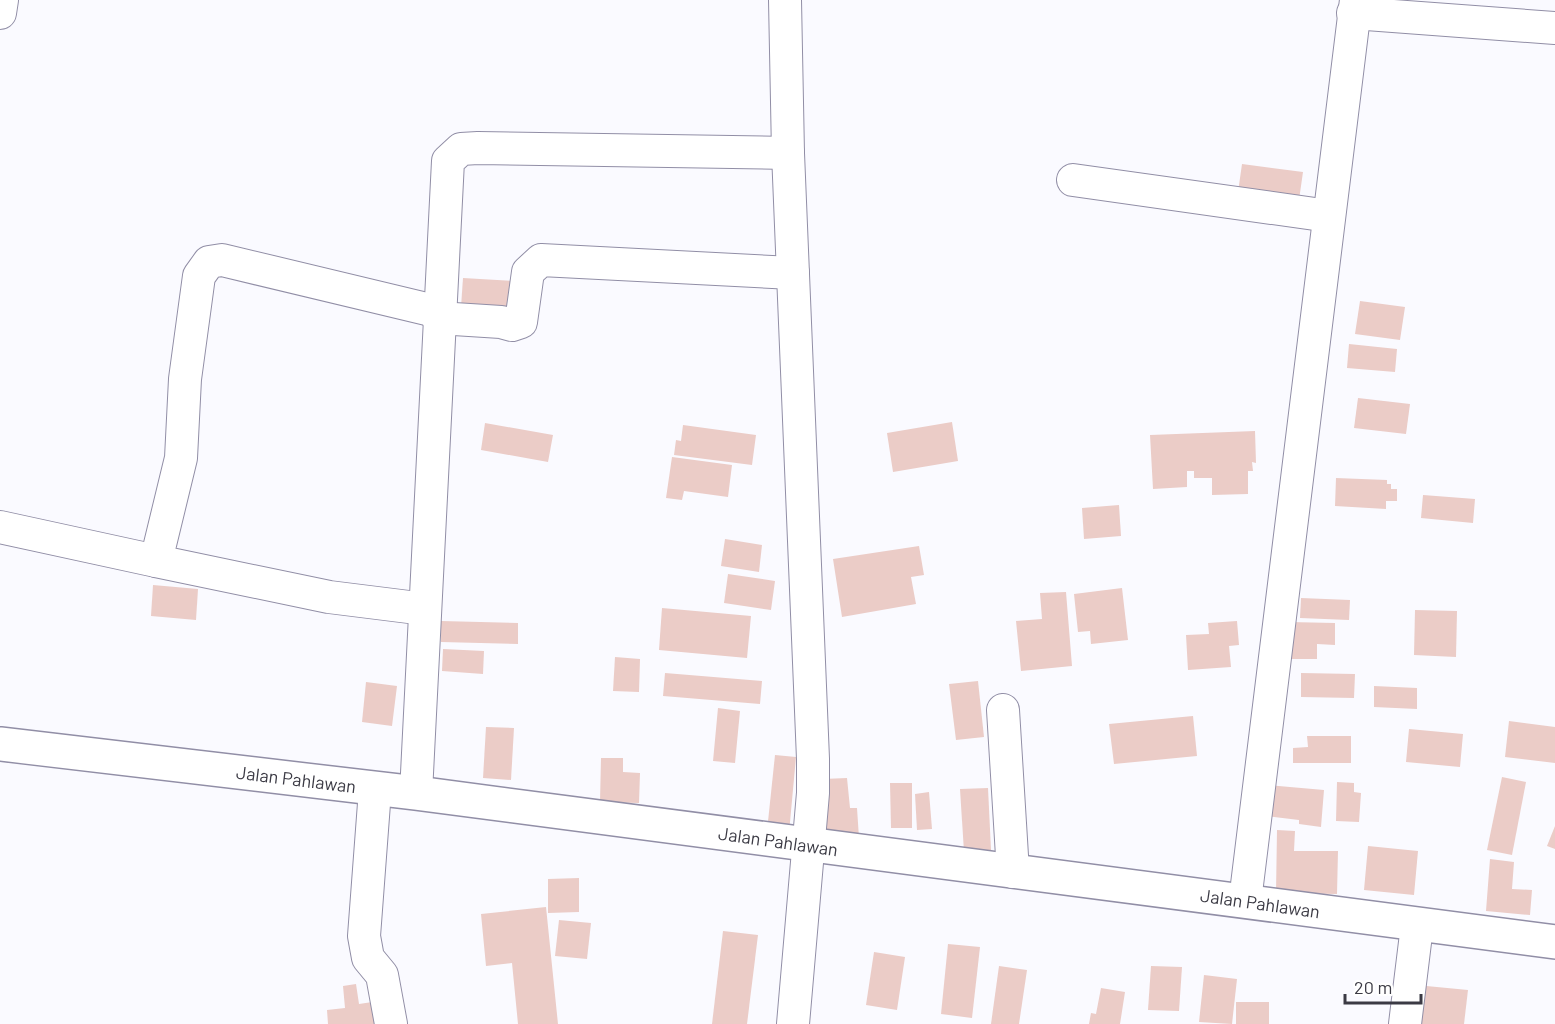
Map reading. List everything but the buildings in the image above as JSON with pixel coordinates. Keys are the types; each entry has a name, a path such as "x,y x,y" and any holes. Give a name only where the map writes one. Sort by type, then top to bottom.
{"highway":[{"name":"Jalan Pahlawan","path":"0,744 375,790 416,793 807,846 1245,901 1417,926 1555,942"}],"street":[{"path":"0,13 2,0"},
{"path":"785,0 788,153 813,759 813,792 793,1024"},
{"path":"1245,901 1355,7 1555,28"},
{"path":"416,793 448,161 461,149 788,153"},
{"path":"1073,180 1329,216"},
{"path":"156,561 181,458 185,379 199,276 209,262 222,260 439,315 501,322 512,326 521,322 528,272 541,260 793,273"},
{"path":"0,527 329,597 425,609"},
{"path":"1003,710 1013,872"},
{"path":"375,790 364,936 368,958 382,975 391,1024"},
{"path":"1405,1024 1417,926"}]}
